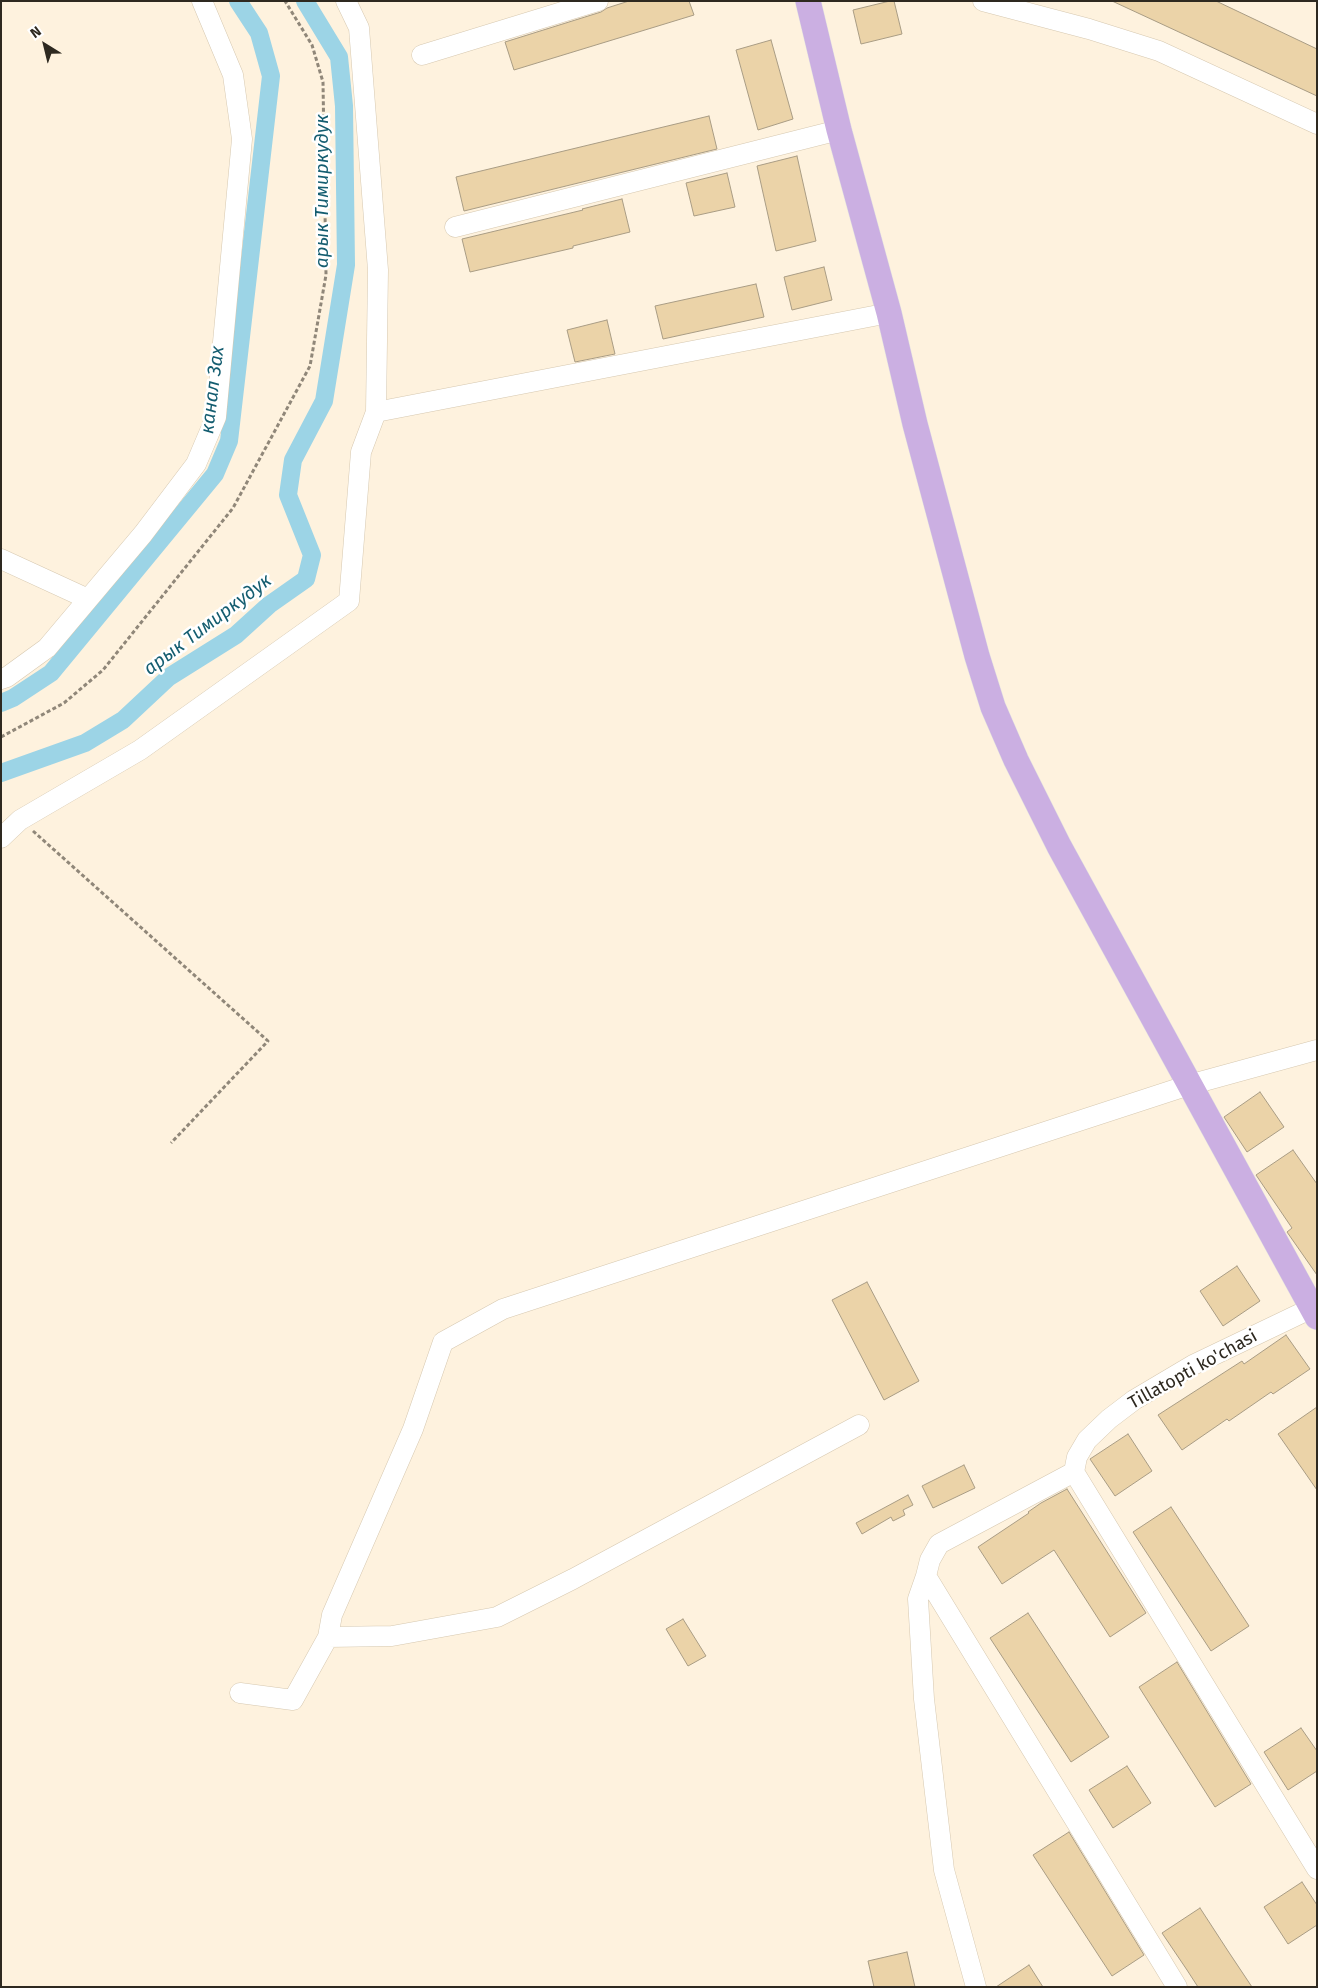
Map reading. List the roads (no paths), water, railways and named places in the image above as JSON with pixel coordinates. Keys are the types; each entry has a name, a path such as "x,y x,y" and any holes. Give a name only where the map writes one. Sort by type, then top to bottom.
{"main road":[{"path":"808,1 889,313 915,424 979,664 993,707 1036,802 1188,1085 1314,1312"}],"street":[{"path":"1,679 7,677 47,648 143,534 196,464 216,417 242,139 233,75 202,1"},
{"path":"1,838 20,820 140,750 349,601 361,452 376,412 378,270 359,28 346,1"},
{"path":"422,55 598,1"},
{"path":"983,1 1089,29 1159,51 1317,124"},
{"path":"455,227 840,130"},
{"path":"376,412 889,313"},
{"path":"1,559 88,599"},
{"path":"240,1693 293,1700 328,1637 332,1615 413,1429 443,1342 503,1309 1188,1085 1317,1050"},
{"name":"Tillatopti ko'chasi","path":"1074,1472 1078,1457 1087,1440 1108,1419 1134,1400 1193,1365 1314,1312"},
{"path":"328,1637 392,1636 497,1617 573,1579 860,1425"},
{"path":"976,1987 944,1870 924,1699 918,1599 930,1560 939,1544 1074,1472 1317,1869"},
{"path":"926,1576 1177,1987"}],"waterway":[{"name":"канал Зах","path":"1,703 13,698 51,673 215,474 229,441 271,76 259,33 238,1"},
{"name":"арык Тимиркудук","path":"1,773 85,743 123,720 169,677 236,635 269,605 306,579 312,555 288,495 293,460 324,401 346,265 344,106 339,57 305,1"}]}
